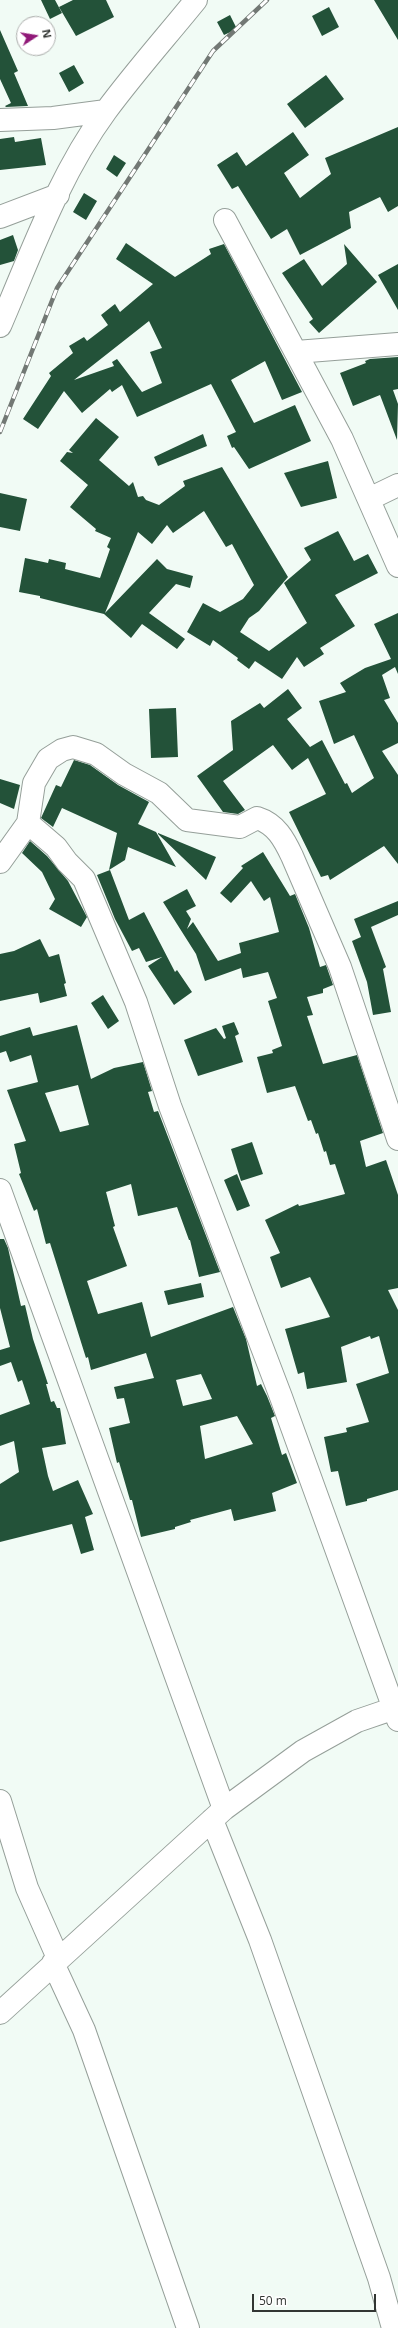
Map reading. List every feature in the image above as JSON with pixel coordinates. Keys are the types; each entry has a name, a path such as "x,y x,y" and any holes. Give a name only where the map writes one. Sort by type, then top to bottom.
{"street":[{"path":"0,326 58,196 106,111 196,0"},
{"path":"0,120 53,118 106,111"},
{"path":"0,217 58,196"},
{"path":"225,220 342,439 398,566"},
{"path":"296,352 398,344"},
{"path":"369,499 398,485"},
{"path":"0,862 28,823 34,782 48,759 62,750 74,747 96,754 124,774 159,793 187,820 240,827 257,818 271,824 284,839 340,967 398,1139"},
{"path":"0,2013 56,1960 218,1815 303,1751 358,1721 397,1711 281,1397 170,1106 136,1002 84,879 67,862 56,846 28,823"},
{"path":"0,1190 379,2278 393,2328"},
{"path":"0,1801 27,1888 84,2030 188,2328"}],"building":[{"path":"41,0 55,0 62,13 56,16 49,16"},
{"path":"73,0 106,0 114,17 76,36 59,7"},
{"path":"374,0 398,0 398,40"},
{"path":"329,7 339,27 322,36 312,16"},
{"path":"230,15 237,29 224,35 217,22"},
{"path":"0,30 18,71 14,73 28,106 5,106 11,103 0,79"},
{"path":"74,65 84,83 69,92 59,73"},
{"path":"326,75 344,99 305,128 287,104"},
{"path":"398,127 398,206 388,212 380,197 349,212 351,228 300,255 287,229 271,239 238,186 232,189 217,165 237,152 246,166 293,132 309,155 284,173 300,198 331,174 325,158"},
{"path":"14,137 15,142 41,138 46,165 0,170 0,139"},
{"path":"114,155 126,163 117,177 106,169"},
{"path":"84,193 97,201 86,220 73,212"},
{"path":"13,235 18,250 14,261 0,265 0,240"},
{"path":"126,243 175,277 211,254 209,249 224,244 302,392 282,400 265,361 231,380 254,423 295,405 311,441 249,469 234,447 232,448 227,436 236,432 211,384 137,417 122,385 112,392 110,389 82,413 64,391 38,429 23,419 51,376 49,373 73,353 69,346 84,337 87,341 108,325 101,315 115,304 120,312 153,284 116,259","holes":["149,321 162,348 150,352 162,383 142,392 117,359 112,362 114,366 74,380"]},
{"path":"344,244 377,282 319,333 309,322 313,319 282,273 304,259 322,286 347,264"},
{"path":"398,264 398,310 378,275"},
{"path":"398,357 398,389 393,390 398,404 397,440 380,395 353,406 340,373 366,363 365,361 370,359"},
{"path":"96,418 119,437 99,460 129,486 133,482 138,497 143,496 146,500 159,505 185,486 183,481 222,467 288,577 259,611 249,618 240,632 269,651 307,623 284,583 311,560 304,548 338,531 354,561 368,554 378,573 335,595 355,626 320,648 324,654 304,667 297,657 282,679 255,661 249,669 237,660 238,658 213,640 210,646 187,632 203,603 220,612 243,599 254,585 232,544 226,547 204,511 173,533 167,525 152,544 138,532 105,613 157,559 167,569 193,576 190,588 176,584 149,613 185,639 177,649 142,624 131,638 104,614 40,598 40,596 19,592 25,558 48,563 49,559 66,563 65,569 100,578 110,549 107,547 111,538 95,531 96,529 70,507 88,485 60,461 67,452 73,453 69,450"},
{"path":"203,434 207,446 158,466 154,457"},
{"path":"328,461 337,498 301,507 284,473"},
{"path":"0,493 27,499 20,531 0,527"},
{"path":"398,613 398,674 395,667 382,675 390,698 384,700 398,723 398,743 382,751 398,775 398,864 384,846 330,880 328,875 321,877 289,812 326,794 308,758 292,770 273,745 223,781 245,810 238,814 223,812 197,776 233,750 231,721 260,703 264,708 288,689 302,708 287,719 310,747 322,740 345,784 347,783 352,793 374,778 354,735 334,744 319,701 346,692 340,683 365,668 391,659 374,624"},
{"path":"176,708 178,757 151,758 149,709"},
{"path":"74,760 90,765 118,785 149,802 138,824 156,832 176,867 128,847 125,860 109,870 117,833 62,808 53,827 41,818 56,785 61,787"},
{"path":"0,779 20,785 14,809 0,803"},
{"path":"158,834 216,857 206,880"},
{"path":"30,841 47,856 68,881 87,917 81,927 49,909 55,899 42,872 22,853"},
{"path":"263,852 290,896 295,894 309,928 320,967 326,965 333,985 323,989 323,993 307,997 313,1015 307,1016 323,1064 357,1055 383,1133 360,1141 366,1167 386,1160 398,1195 398,1288 388,1290 398,1310 398,1490 367,1499 367,1501 346,1506 338,1471 331,1472 324,1437 347,1432 346,1428 369,1422 356,1384 389,1373 379,1336 371,1339 370,1336 341,1347 347,1382 307,1389 304,1372 298,1374 285,1329 330,1317 310,1277 281,1288 270,1257 280,1253 265,1220 298,1204 299,1206 345,1194 335,1164 330,1165 318,1133 316,1134 311,1120 308,1121 295,1086 267,1093 257,1057 273,1053 272,1050 282,1046 268,1001 277,998 268,972 243,978 241,968 205,981 196,954 163,902 187,889 196,906 186,911 191,919 187,929 193,922 218,961 241,953 239,943 279,932 270,897 264,901 251,881 231,903 220,893 243,868 241,866"},
{"path":"110,870 129,920 144,912 175,972 177,970 192,992 174,1005 148,966 162,957 146,962 139,948 132,951 115,919 97,875"},
{"path":"398,901 398,915 371,927 386,967 383,969 391,1012 373,1015 367,982 352,941 361,937 354,919"},
{"path":"40,939 49,957 59,954 66,983 64,984 67,996 40,1003 38,993 0,1001 0,954 14,951"},
{"path":"103,995 119,1021 108,1029 91,1003"},
{"path":"234,1022 239,1034 235,1036 243,1062 198,1076 184,1040 216,1028 224,1039 226,1038 222,1026"},
{"path":"77,1025 91,1079 114,1068 143,1062 152,1091 148,1092 154,1112 158,1111 220,1272 199,1277 190,1240 177,1207 138,1216 131,1184 106,1192 115,1226 113,1227 127,1266 87,1281 98,1314 142,1302 151,1337 233,1307 246,1339 257,1386 261,1384 275,1416 271,1418 282,1455 286,1453 297,1483 272,1493 276,1511 234,1521 231,1509 190,1520 191,1522 175,1527 175,1529 141,1537 132,1500 130,1500 119,1462 117,1463 109,1428 130,1423 124,1398 117,1399 114,1387 154,1378 146,1353 91,1370 50,1243 46,1244 37,1209 34,1211 19,1174 21,1173 14,1144 26,1141 7,1090 38,1082 31,1055 10,1062 6,1051 0,1053 0,1036 30,1027 33,1036","holes":["78,1085 89,1125 60,1132 45,1093","201,1374 212,1399 183,1406 176,1380","237,1416 253,1444 205,1459 200,1426"]},
{"path":"252,1142 263,1174 241,1181 231,1149"},
{"path":"237,1174 250,1206 237,1211 224,1180"},
{"path":"0,1239 4,1239 8,1248 21,1306 25,1305 33,1339 48,1384 46,1384 51,1402 54,1401 57,1408 60,1408 66,1444 42,1448 53,1491 78,1480 93,1514 85,1517 94,1550 81,1554 72,1524 0,1542 0,1484 19,1472 14,1441 0,1446 0,1415 30,1404 22,1380 18,1382 11,1362 0,1366 0,1350 10,1347 0,1308"},
{"path":"201,1283 204,1297 168,1305 164,1291"}],"railway":[{"path":"0,432 57,288 213,51 267,0"}]}
